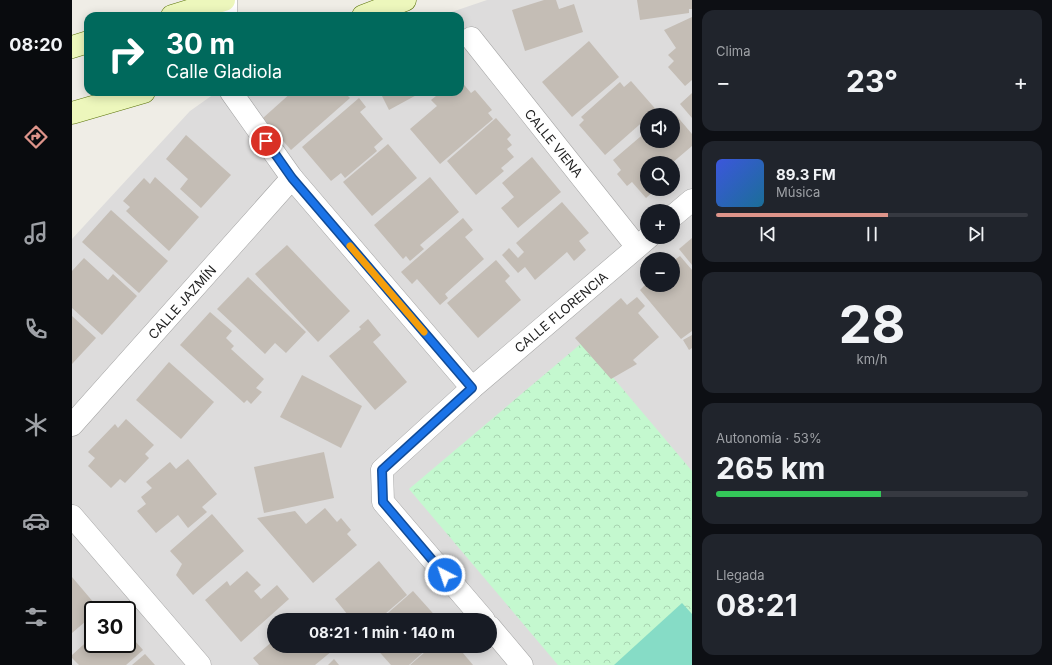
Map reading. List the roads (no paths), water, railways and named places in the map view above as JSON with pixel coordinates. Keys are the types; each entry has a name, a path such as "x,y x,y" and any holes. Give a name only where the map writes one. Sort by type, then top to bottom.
{"main road":[{"path":"185,12 225,0"},
{"path":"374,12 405,0"},
{"path":"72,47 84,43"},
{"path":"72,113 130,96"}],"street":[{"path":"225,0 226,12"},
{"name":"CALLE VIENA","path":"471,38 640,238"},
{"path":"235,96 292,178 472,388"},
{"name":"CALLE JAZMÍN","path":"72,425 292,178"},
{"path":"680,210 692,200"},
{"name":"CALLE FLORENCIA","path":"478,613 383,502 382,470 472,388 641,244"},
{"path":"72,516 200,665"},
{"path":"497,636 522,665"}]}
